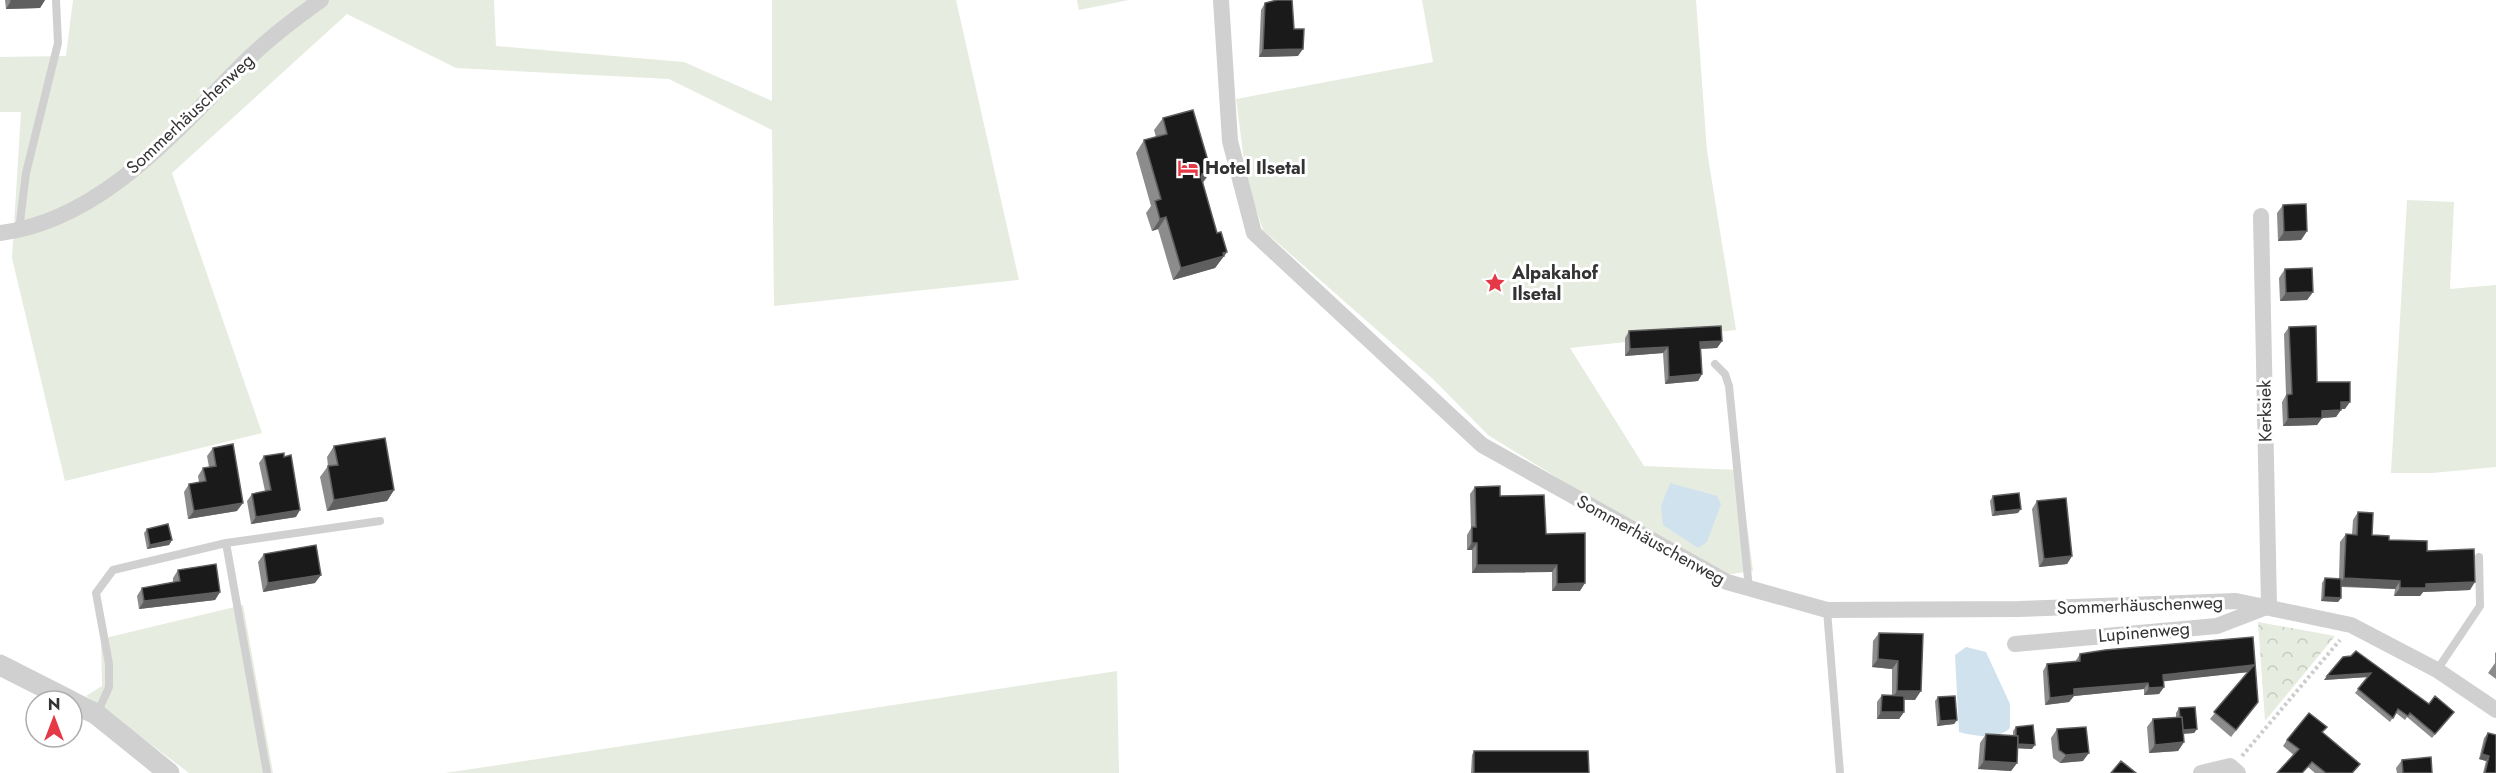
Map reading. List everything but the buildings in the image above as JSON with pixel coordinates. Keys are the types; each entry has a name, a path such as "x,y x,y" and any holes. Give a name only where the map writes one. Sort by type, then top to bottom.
{"street":[{"name":"Sommerhäuschenweg","path":"0,233 19,231 69,211 124,177 181,129 252,56 321,0"},
{"name":"Sommerhäuschenweg","path":"1223,0 1230,141 1254,233 1482,445 1726,582 1827,610 2018,609 2236,601 2269,606 2351,625 2437,670 2496,710"},
{"name":"Kerksiek","path":"2261,216 2269,606"},
{"name":"Lupinenweg","path":"2015,644 2217,626 2269,606"},
{"path":"0,665 47,689"},
{"path":"84,708 96,714 169,773"},
{"path":"2201,773 2234,770"}],"lane":[{"path":"19,231 26,173 58,43 56,0"},
{"path":"1715,364 1725,374 1729,386 1749,589"},
{"path":"96,714 109,687 109,675 96,593 113,570 226,543 380,521"},
{"path":"226,543 267,773"},
{"path":"2437,670 2480,606 2479,557"},
{"path":"1827,610 1840,773"}],"path":[{"path":"2234,770 2351,625"}],"green space":[{"path":"73,0 494,0 496,46 684,62 772,101 772,0 956,0 1019,280 774,306 772,130 669,79 456,68 347,14 172,173 262,433 65,481 12,258 21,112 0,112 0,57 66,56"},
{"path":"1077,0 1129,0 1079,10"},
{"path":"1422,0 1696,0 1707,151 1736,330 1570,348 1644,466 1740,470 1753,571 1724,575 1626,520 1488,435 1434,380 1263,230 1247,183 1236,99 1433,62"},
{"path":"2407,200 2454,202 2450,289 2496,285 2496,467 2432,473 2391,473"},
{"path":"243,605 273,773 189,773 86,696 102,686 101,639"},
{"path":"2258,622 2335,636 2265,721"},
{"path":"1117,671 1119,773 445,773"}],"water":[{"path":"1670,483 1717,496 1721,504 1707,542 1698,548 1663,525 1661,506"},
{"path":"1966,647 1986,652 2010,704 2010,728 2005,732 1986,736 1959,732 1955,655"}],"place":[{"name":"Hotel Ilsetal","path":"1188,168"},
{"name":"Alpakahof Ilsetal","path":"1495,283"}]}
